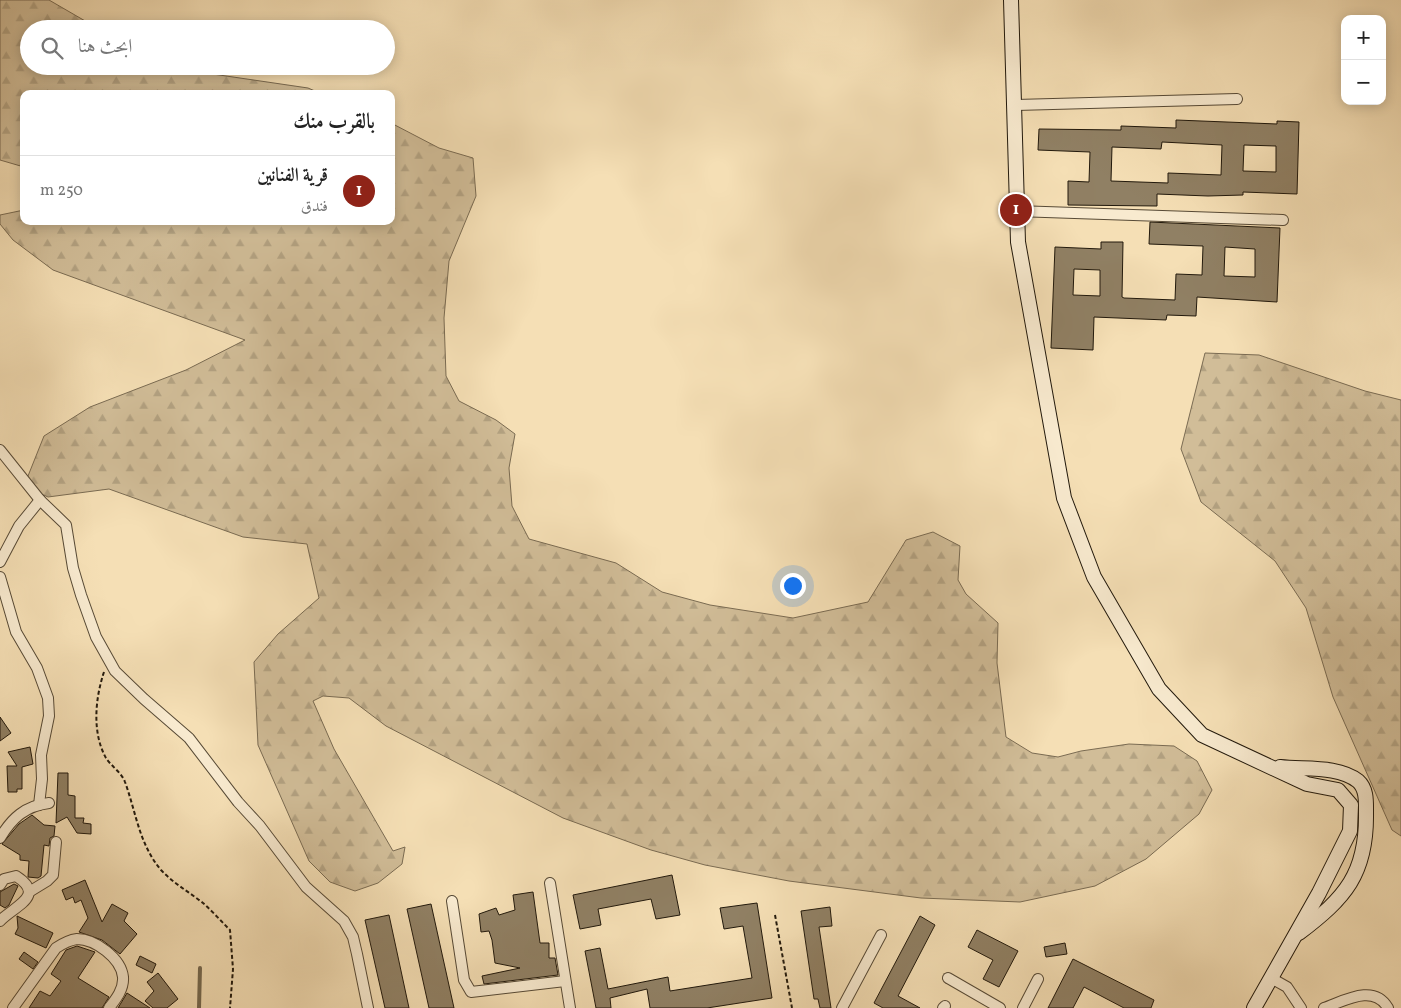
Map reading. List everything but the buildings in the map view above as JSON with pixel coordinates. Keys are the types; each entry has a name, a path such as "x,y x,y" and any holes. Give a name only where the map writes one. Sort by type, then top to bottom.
{"main road":[{"path":"1011,0 1018,242 1064,498 1094,578 1159,689 1179,713 1202,735 1307,784 1338,790 1351,805 1350,831 1319,893 1254,1008"},
{"path":"1256,760 1281,767 1342,772 1359,782 1366,796 1365,847 1359,870 1330,909 1292,938"}],"street":[{"path":"1013,105 1237,99"},
{"path":"1016,211 1283,220"},
{"path":"0,450 40,500 66,525 73,568 81,596 108,661 144,700 189,738 238,802 265,832 306,887 344,921 353,937 358,954 368,1008"},
{"path":"0,562 2,551 40,500"},
{"path":"0,577 16,632 37,668 48,698 49,716 40,755 44,804 19,813 0,838"},
{"path":"29,892 47,882 54,875 56,842"},
{"path":"0,885 4,879 16,876 27,885 29,892 28,899 24,904 11,910 0,921"},
{"path":"550,883 570,1008"},
{"path":"452,901 464,980 471,992 565,981"},
{"path":"842,1008 881,935"},
{"path":"13,1008 56,948 66,942 77,939 89,941 99,947 118,964 123,977 121,990 109,1008"},
{"path":"948,978 1000,1008"},
{"path":"1271,978 1288,987 1301,1008"},
{"path":"1022,1008 1038,979"},
{"path":"1324,1008 1368,994 1379,998 1388,1008"}],"path":[{"path":"108,661 99,686 97,727 99,744 107,760 124,779 135,819 146,848 158,866 170,880 204,904 230,930 233,969 230,1008"},
{"path":"775,915 792,1008"}],"green space":[{"path":"0,0 49,0 83,20 20,20 20,75 219,75 313,90 20,90 20,166 0,160"},
{"path":"395,125 439,148 473,158 476,196 449,261 444,318 446,376 459,401 496,420 515,434 509,468 512,506 529,539 616,563 662,592 710,605 793,618 868,602 906,540 933,532 960,546 958,580 966,594 998,623 997,663 1006,737 1032,753 1058,757 1081,751 1129,744 1174,746 1197,761 1212,790 1199,814 1146,859 1095,886 1020,902 921,898 789,881 705,865 651,850 563,818 386,726 349,698 323,696 313,701 334,749 393,851 405,847 402,864 378,883 355,891 330,882 309,861 258,745 254,662 278,634 319,598 307,544 243,537 109,489 48,497 24,486 44,436 90,407 186,370 245,340 53,270 13,240 0,224 0,215 20,211 20,225 395,225"},
{"path":"1205,353 1259,355 1365,391 1401,400 1401,836 1392,830 1333,697 1306,608 1275,561 1201,502 1181,449"}],"waterway":[{"path":"199,1008 200,968"}],"place":[{"name":"قرية الفنانين","path":"1016,210"}]}
